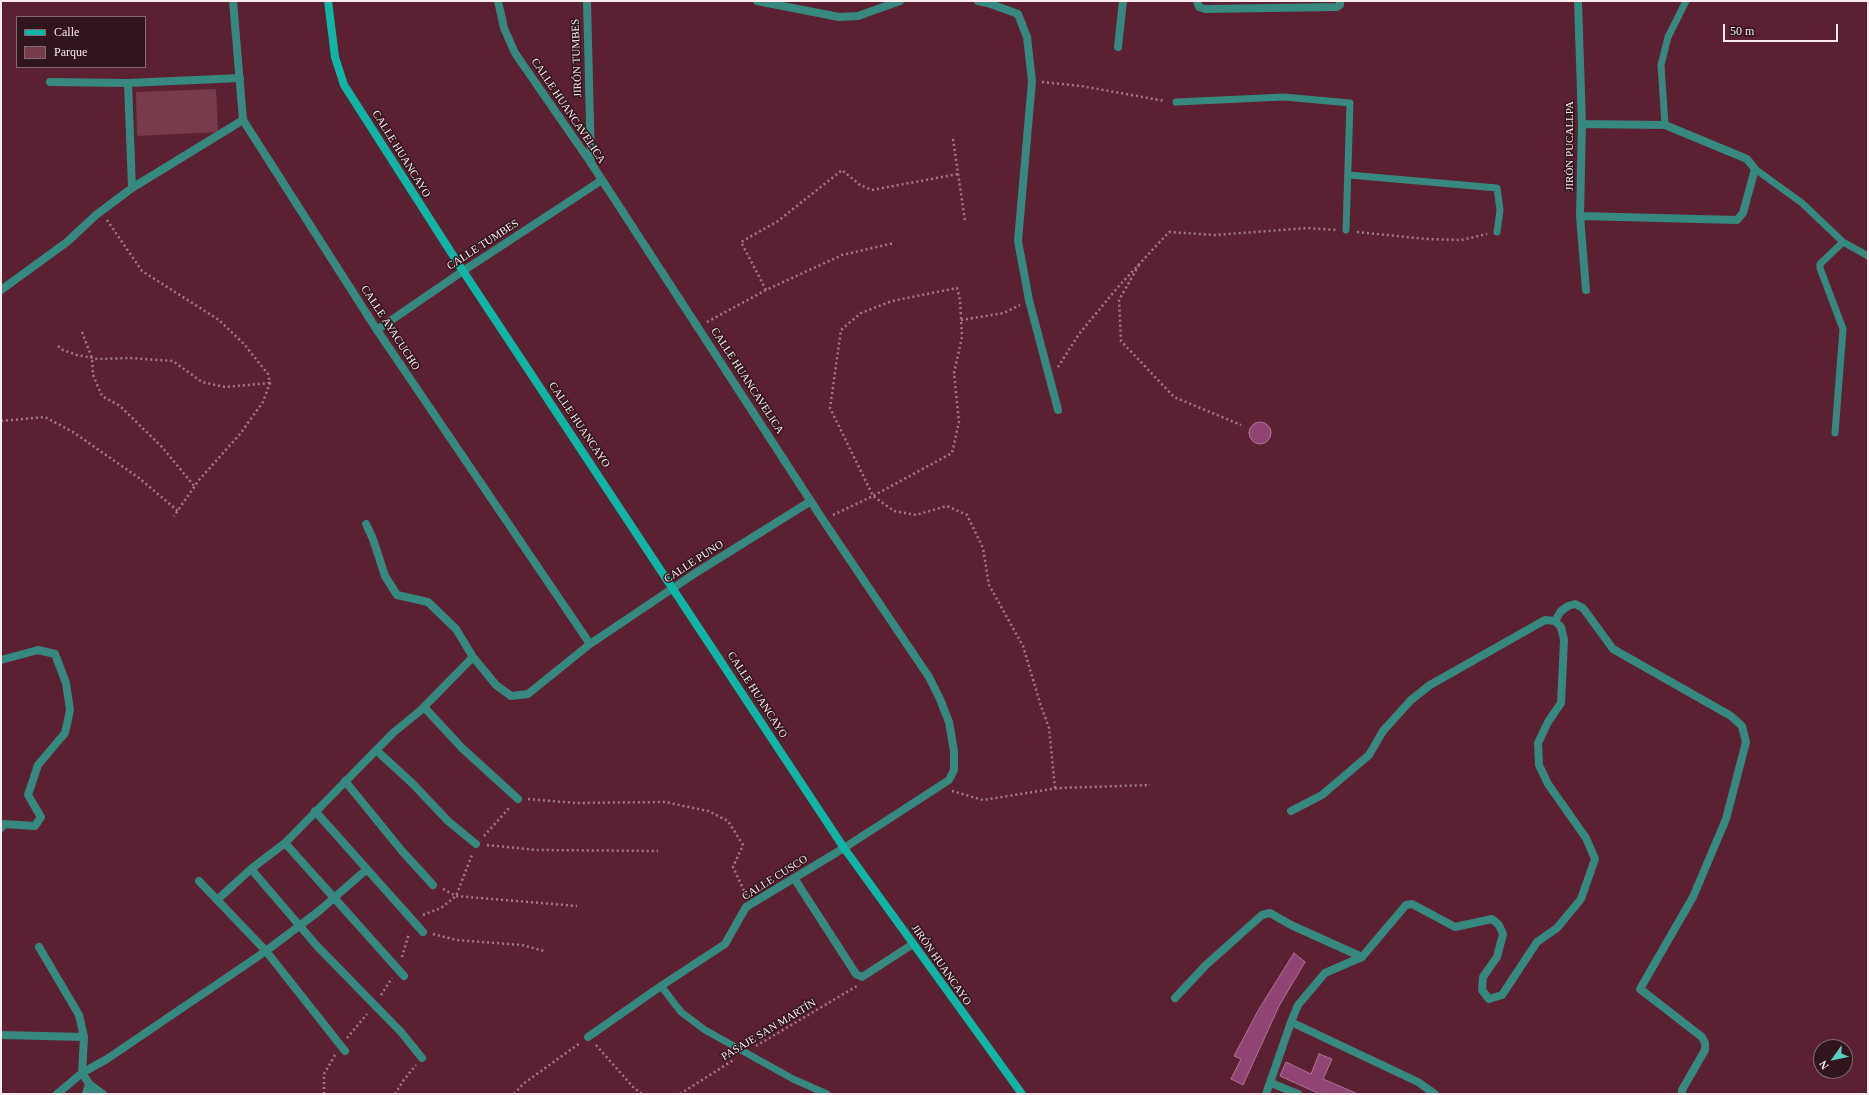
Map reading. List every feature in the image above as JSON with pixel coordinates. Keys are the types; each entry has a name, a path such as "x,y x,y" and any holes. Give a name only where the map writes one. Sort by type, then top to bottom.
{"street":[{"name":"CALLE AYACUCHO","path":"233,1 243,120 377,330 590,644"},
{"name":"CALLE HUANCAYO","path":"328,1 335,57 344,85 463,271 674,588 844,848"},
{"name":"CALLE HUANCAVELICA","path":"498,1 501,18 511,45 591,163 823,520 935,688 949,722 952,736 955,763 954,770 949,780"},
{"name":"JIRÓN TUMBES","path":"587,1 591,163"},
{"path":"757,1 798,5 839,17 858,16 900,1"},
{"path":"978,1 1018,14 1027,37 1032,81 1018,240 1029,300 1058,410"},
{"path":"1118,47 1123,1"},
{"name":"JIRÓN PUCALLPA","path":"1578,1 1582,124 1580,216 1586,290"},
{"path":"1198,4 1204,9 1337,7 1340,6 1340,2"},
{"path":"50,82 128,83 240,78"},
{"path":"128,83 132,188"},
{"path":"1,290 67,242 101,211 132,188 243,120"},
{"path":"1580,216 1737,220 1743,213 1755,169 1747,158 1665,126 1582,124"},
{"name":"CALLE TUMBES","path":"377,330 463,271 602,180"},
{"name":"CALLE PUNO","path":"473,658 496,685 511,696 528,694 590,644 674,588 811,501"},
{"path":"217,900 251,869 285,843 393,733 424,707 473,658 456,629 428,602 397,595 385,576 373,539 366,524"},
{"path":"1555,621 1561,611 1568,606 1575,604 1583,608 1613,649 1731,716 1742,726 1746,742 1726,819 1694,897 1640,989 1702,1037 1705,1044 1705,1050 1682,1090 1682,1094"},
{"path":"1266,1094 1298,1005 1325,973 1362,957 1406,905 1412,904 1455,927 1492,919 1499,925 1503,934 1496,958 1483,977 1482,990 1489,999 1502,995 1538,942 1557,928 1581,899 1595,859 1586,838 1548,784 1539,765 1538,743 1548,722 1561,703 1564,640 1561,627 1555,621 1545,620 1430,685 1411,700 1383,731 1369,755 1322,795 1291,811"},
{"path":"1,660 38,650 55,654 66,683 70,710 65,733 38,765 28,795 41,817 34,826 4,824 1,828"},
{"path":"424,707 462,748 518,798"},
{"path":"376,750 413,784 448,821 476,844"},
{"name":"CALLE CUSCO","path":"588,1037 725,944 746,907 844,848 949,780"},
{"path":"345,781 402,851 433,885"},
{"path":"315,811 423,932"},
{"path":"285,843 401,972"},
{"name":"JIRÓN HUANCAYO","path":"844,848 1022,1094"},
{"path":"251,869 317,946 401,1032 422,1058"},
{"path":"57,1094 82,1073 107,1059 266,951 335,898 367,869"},
{"path":"794,878 856,974 862,977 913,944"},
{"path":"199,881 266,951 343,1048"},
{"path":"1175,998 1206,964 1262,915 1270,913 1291,925 1362,957"},
{"path":"39,947 78,1015 84,1038 82,1073 96,1094"},
{"path":"1291,1022 1418,1082 1435,1094"},
{"path":"1,1035 84,1038"},
{"path":"1271,1083 1298,1094"},
{"path":"86,1094 89,1084"},
{"path":"89,1084 103,1094"}],"lane":[{"path":"1665,126 1661,65 1668,37 1686,1"},
{"path":"1176,102 1284,97 1350,103 1349,175 1346,230"},
{"path":"1755,169 1802,203 1843,242 1868,256"},
{"path":"1349,175 1497,188 1500,210 1497,232"},
{"path":"1835,433 1843,329 1820,268 1820,264 1843,242"},
{"path":"661,986 681,1012 705,1030 793,1079 827,1094"}],"path":[{"path":"1032,81 1081,86 1176,102"},
{"path":"953,138 965,221"},
{"path":"766,290 741,242 778,220 842,170 860,185 872,190 958,174"},
{"path":"101,211 142,271 219,320 244,344 268,374 270,383 263,402 240,434 195,487 174,516"},
{"path":"1049,380 1079,334 1140,263 1169,232 1215,235 1308,228 1346,230 1426,239 1461,240 1497,232"},
{"path":"698,327 766,290 842,255 894,243"},
{"path":"1140,263 1135,275 1119,300 1121,341 1174,397 1241,425"},
{"path":"823,520 873,496 952,453 960,422 954,374 962,337 960,300 956,288 892,301 862,312 840,330 830,408 873,496 894,511 916,515 947,506 967,515 983,548 989,585 1004,615 1023,646 1049,728 1055,788"},
{"path":"961,320 1004,313 1029,300"},
{"path":"82,332 92,358 93,375 102,396 120,406 162,447 195,487"},
{"path":"58,346 63,350 92,358 130,358 173,361 202,382 225,387 270,383"},
{"path":"1,421 45,417 73,432 139,478 178,511"},
{"path":"938,787 983,800 1055,788 1150,785"},
{"path":"324,1094 324,1074 374,1005 401,972 413,920 440,908 456,896 476,844 518,798 576,803 665,802 708,811 728,821 743,845 733,867 742,891 752,904"},
{"path":"476,844 537,850 658,851"},
{"path":"433,885 456,896 577,906"},
{"path":"423,932 456,940 522,945 544,951"},
{"name":"PASAJE SAN MARTÍN","path":"680,1094 862,983 862,977"},
{"path":"514,1094 523,1084 588,1037 634,1088 642,1094"},
{"path":"395,1094 403,1081 422,1058"}],"green space":[{"path":"216,89 218,132 137,136 136,92"}],"building":[{"path":"1260,422 1264,423 1270,429 1270,437 1264,443 1260,444 1256,443 1250,437 1249,433 1250,429 1256,423"},
{"path":"1294,953 1305,962 1279,1006 1243,1085 1231,1079 1241,1059 1234,1056 1259,1009"},
{"path":"1319,1054 1332,1059 1323,1079 1358,1094 1320,1094 1280,1076 1286,1062 1311,1074"}]}
